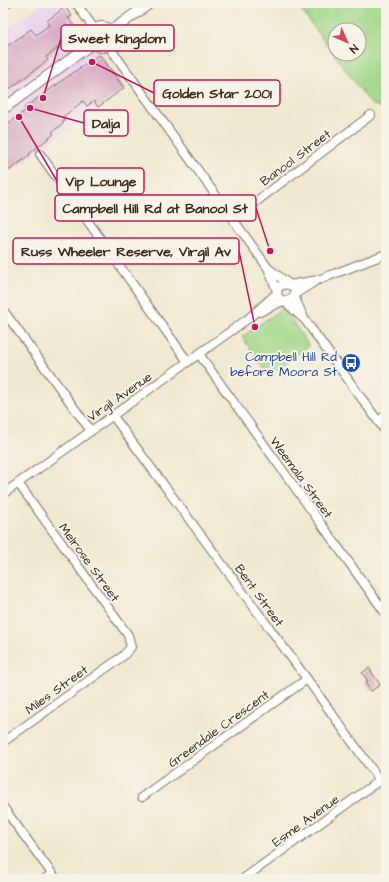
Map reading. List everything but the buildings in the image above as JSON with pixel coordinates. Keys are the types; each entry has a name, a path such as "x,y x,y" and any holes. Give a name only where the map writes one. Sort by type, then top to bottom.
{"main road":[{"path":"111,31 150,3"},
{"path":"105,27 111,31 112,38 108,45 99,46 94,42 93,34 95,30 105,27"},
{"path":"3,108 94,42"}],"street":[{"path":"76,3 95,30"},
{"path":"108,45 268,268 278,297 305,320"},
{"name":"Banool Street","path":"233,219 371,115"},
{"path":"40,154 188,362"},
{"path":"283,301 290,300 294,295 318,280 386,254"},
{"path":"268,268 294,288 294,295 305,320 386,432"},
{"path":"277,292 280,286 318,280"},
{"name":"Virgil Avenue","path":"3,494 249,318 277,292"},
{"name":"Virgil Avenue","path":"249,318 283,301"},
{"path":"3,310 91,431"},
{"path":"3,325 10,320"},
{"name":"Weemala Street","path":"199,354 386,614"},
{"path":"378,421 386,415"},
{"name":"Bent Street","path":"113,416 307,679 386,789"},
{"name":"Melrose Street","path":"18,483 128,635 130,647 123,656"},
{"name":"Miles Street","path":"3,742 123,656"},
{"name":"Greendale Crescent","path":"142,797 307,679"},
{"name":"Esme Avenue","path":"243,879 380,780"},
{"path":"3,807 54,876 45,879"}],"shaded area":[{"path":"44,3 63,3 126,89 3,176 3,32"},
{"path":"3,299 15,316 3,325"}],"green space":[{"path":"296,3 386,3 386,109 371,104 340,62 367,62 367,22 327,22 327,45"},
{"path":"281,309 284,309 309,346 269,375 242,337"}],"railway":[{"path":"3,10 12,3"}],"place":[{"name":"Golden Star 2001","path":"92,62"},
{"name":"Sweet Kingdom","path":"43,98"},
{"name":"Dalja","path":"30,108"},
{"name":"Vip Lounge","path":"19,117"},
{"name":"Campbell Hill Rd at Banool St","path":"270,251"},
{"name":"Russ Wheeler Reserve, Virgil Av","path":"255,327"},
{"name":"Campbell Hill Rd before Moora St","path":"351,363"}]}
